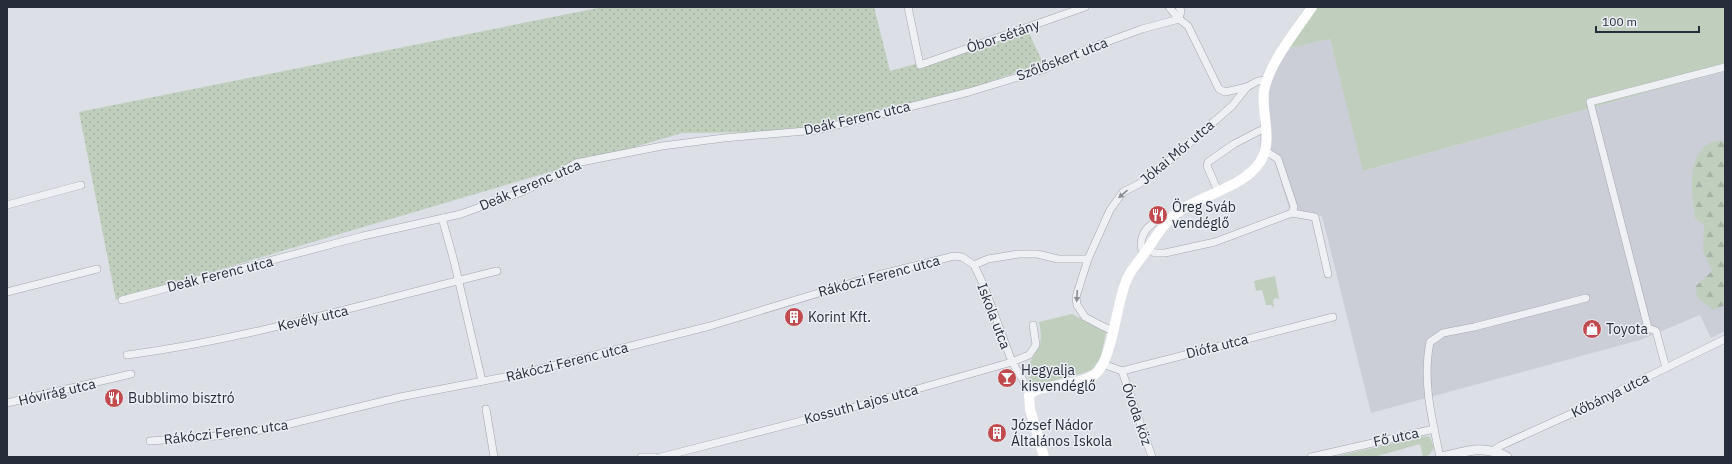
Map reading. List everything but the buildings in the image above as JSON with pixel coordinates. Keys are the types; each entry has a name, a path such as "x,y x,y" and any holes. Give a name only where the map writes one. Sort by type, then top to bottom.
{"main road":[{"path":"1029,395 1036,390 1088,378 1095,374 1103,364 1113,331 1122,290 1127,278 1169,220 1187,207 1241,180 1261,162 1266,151 1264,91 1267,80 1283,51 1312,7"},
{"name":"Iskola utca","path":"1029,395 1030,409 1044,457"}],"street":[{"name":"Óbor sétány","path":"908,7 920,65 1085,7"},
{"path":"1169,7 1179,19 1188,26 1219,89 1225,92 1247,86 1258,81 1267,80"},
{"path":"1179,19 1181,8"},
{"name":"Szőlőskert utca","path":"944,98 1045,69 1090,48 1142,29 1179,19"},
{"path":"1666,368 1656,331 1648,328 1590,102 1725,67"},
{"name":"Jókai Mór utca","path":"1113,331 1085,317 1077,305 1076,292 1088,259 1110,210 1123,192 1139,184 1155,173 1232,106 1247,86"},
{"name":"Deák Ferenc utca","path":"122,300 363,236 461,214 519,193 547,180 576,163 662,146 724,138 817,130 944,98"},
{"path":"1218,191 1208,166 1208,162 1234,144 1266,129"},
{"path":"1266,151 1278,159 1294,207 1292,213"},
{"path":"7,205 81,185"},
{"path":"1146,251 1165,253 1215,242 1292,213 1315,218 1328,274"},
{"path":"442,218 482,381"},
{"path":"974,265 988,259 1020,254 1037,254 1058,259 1088,259"},
{"name":"Rákóczi Ferenc utca","path":"150,441 217,436 269,429 400,397 520,374 710,326 878,275 940,258 962,257 974,265"},
{"name":"Iskola utca","path":"974,265 984,286 1012,362 1023,380 1029,395"},
{"path":"7,292 97,269"},
{"name":"Kevély utca","path":"127,355 176,348 295,323 497,272"},
{"path":"1507,457 1494,450 1484,449 1441,457 1428,398 1427,357 1430,342 1443,333 1474,327 1586,298"},
{"name":"Diófa utca","path":"1122,371 1333,318"},
{"name":"Kossuth Lajos utca","path":"661,457 840,410 1012,362 1029,355 1036,345 1033,325"},
{"name":"Kőbánya utca","path":"1494,450 1725,339"},
{"path":"1103,364 1122,371"},
{"name":"Óvoda köz","path":"1122,371 1152,457"},
{"name":"Hóvirág utca","path":"7,404 131,374"},
{"path":"486,408 494,457"},
{"name":"Fő utca","path":"1311,457 1434,429"},
{"path":"641,457 655,457"}],"shaded area":[{"path":"1330,39 1364,171 1725,71 1725,331 1711,338 1700,315 1640,340 1371,413 1322,216 1289,208 1275,162 1260,151 1260,101 1264,72 1277,51"}],"green space":[{"path":"603,7 874,7 890,71 1029,33 1043,63 944,98 794,132 682,133 116,300 79,112"},
{"path":"1305,7 1725,7 1725,71 1363,171 1330,39 1277,51"},
{"path":"1725,141 1725,214 1723,220 1725,226 1725,305 1713,310 1697,297 1696,286 1712,271 1703,251 1704,225 1695,218 1692,178 1693,167 1702,150 1711,142"},
{"path":"1275,276 1279,299 1276,298 1273,300 1274,308 1271,305 1266,305 1262,290 1256,291 1254,281"},
{"path":"1072,314 1106,332 1101,357 1092,370 1033,386 1028,385 1029,379 1026,371 1038,349 1041,339 1039,322"},
{"path":"1426,436 1430,437 1434,448 1429,455 1423,457 1420,444 1374,457 1333,457"}],"place":[{"name":"Öreg Sváb vendéglő","path":"1158,215"},
{"name":"Korint Kft.","path":"794,317"},
{"name":"Toyota","path":"1592,329"},
{"name":"Hegyalja kisvendéglő","path":"1007,378"},
{"name":"Bubblimo bisztró","path":"114,398"},
{"name":"József Nádor Általános Iskola","path":"997,433"}]}
